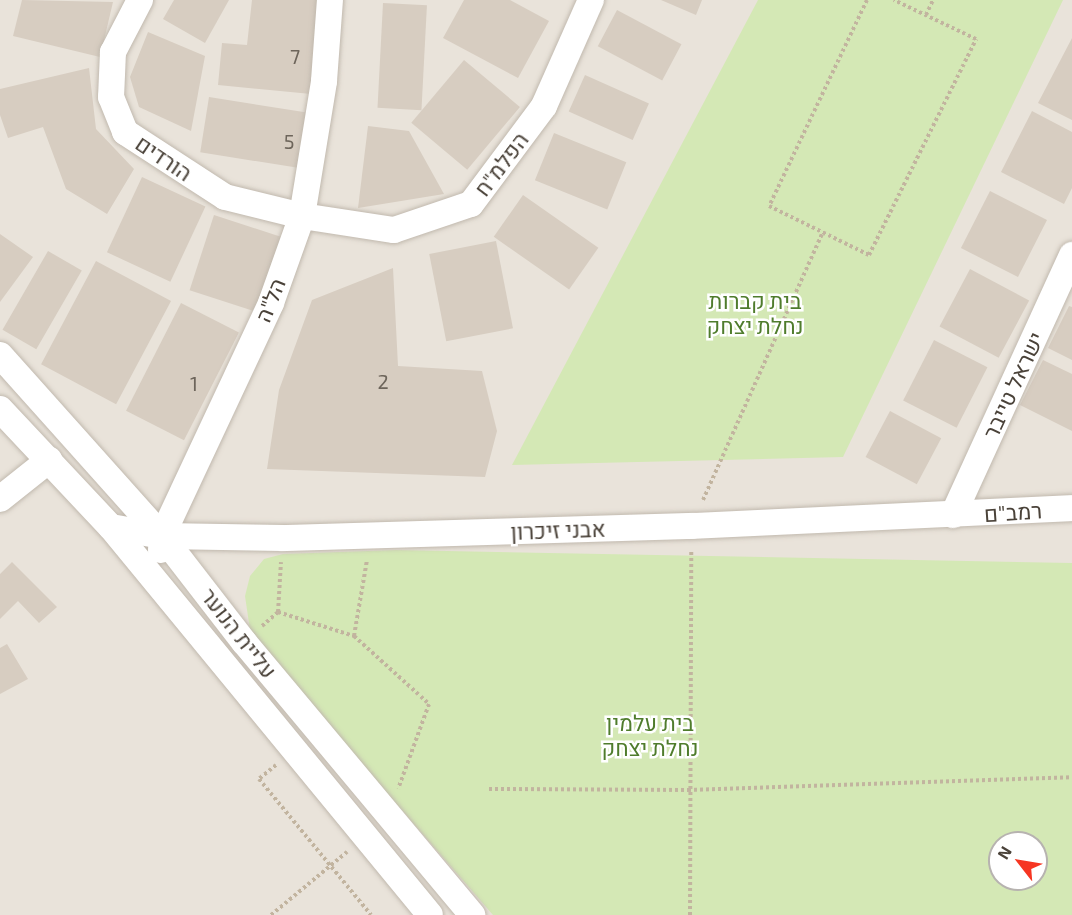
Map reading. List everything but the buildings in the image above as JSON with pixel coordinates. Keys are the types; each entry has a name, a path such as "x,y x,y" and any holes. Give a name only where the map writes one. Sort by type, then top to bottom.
{"street":[{"name":"הורדים","path":"141,0 113,52 111,97 125,132 225,197 302,216"},
{"name":"הל\"ה","path":"159,585 162,536 271,303 302,216 324,81 330,0"},
{"name":"הפלמ\"ח","path":"302,216 394,230 471,204 544,106 591,0"},
{"name":"ישראל טייבר","path":"953,515 1072,255"},
{"name":"עליית הנוער","path":"0,355 162,536 244,642 472,915"},
{"name":"עליית הנוער","path":"0,408 111,527 296,748 430,915"},
{"path":"0,500 49,460"},
{"name":"רמב\"ם","path":"953,515 1072,508"},
{"name":"אבני זיכרון","path":"111,527 162,536 283,538 692,526 953,515"}],"path":[{"path":"867,0 769,206 869,255 976,39 894,0"},
{"path":"926,15 933,0"},
{"path":"690,915 688,790 692,526 823,232"},
{"path":"354,636 371,536"},
{"path":"244,642 278,612 283,538"},
{"path":"278,612 354,636 429,704 388,816"},
{"path":"296,748 259,779 371,915"},
{"path":"489,789 688,790 1072,777"},
{"path":"271,915 366,836"}],"shaded area":[{"path":"0,0 1072,0 1072,915 0,915"}],"green space":[{"name":"בית קברות נחלת יצחק","path":"758,0 1063,0 843,457 512,465"},
{"name":"בית עלמין נחלת יצחק","path":"396,550 1072,563 1072,915 493,915 273,662 250,630 245,596 250,576 264,559 283,554"}]}
